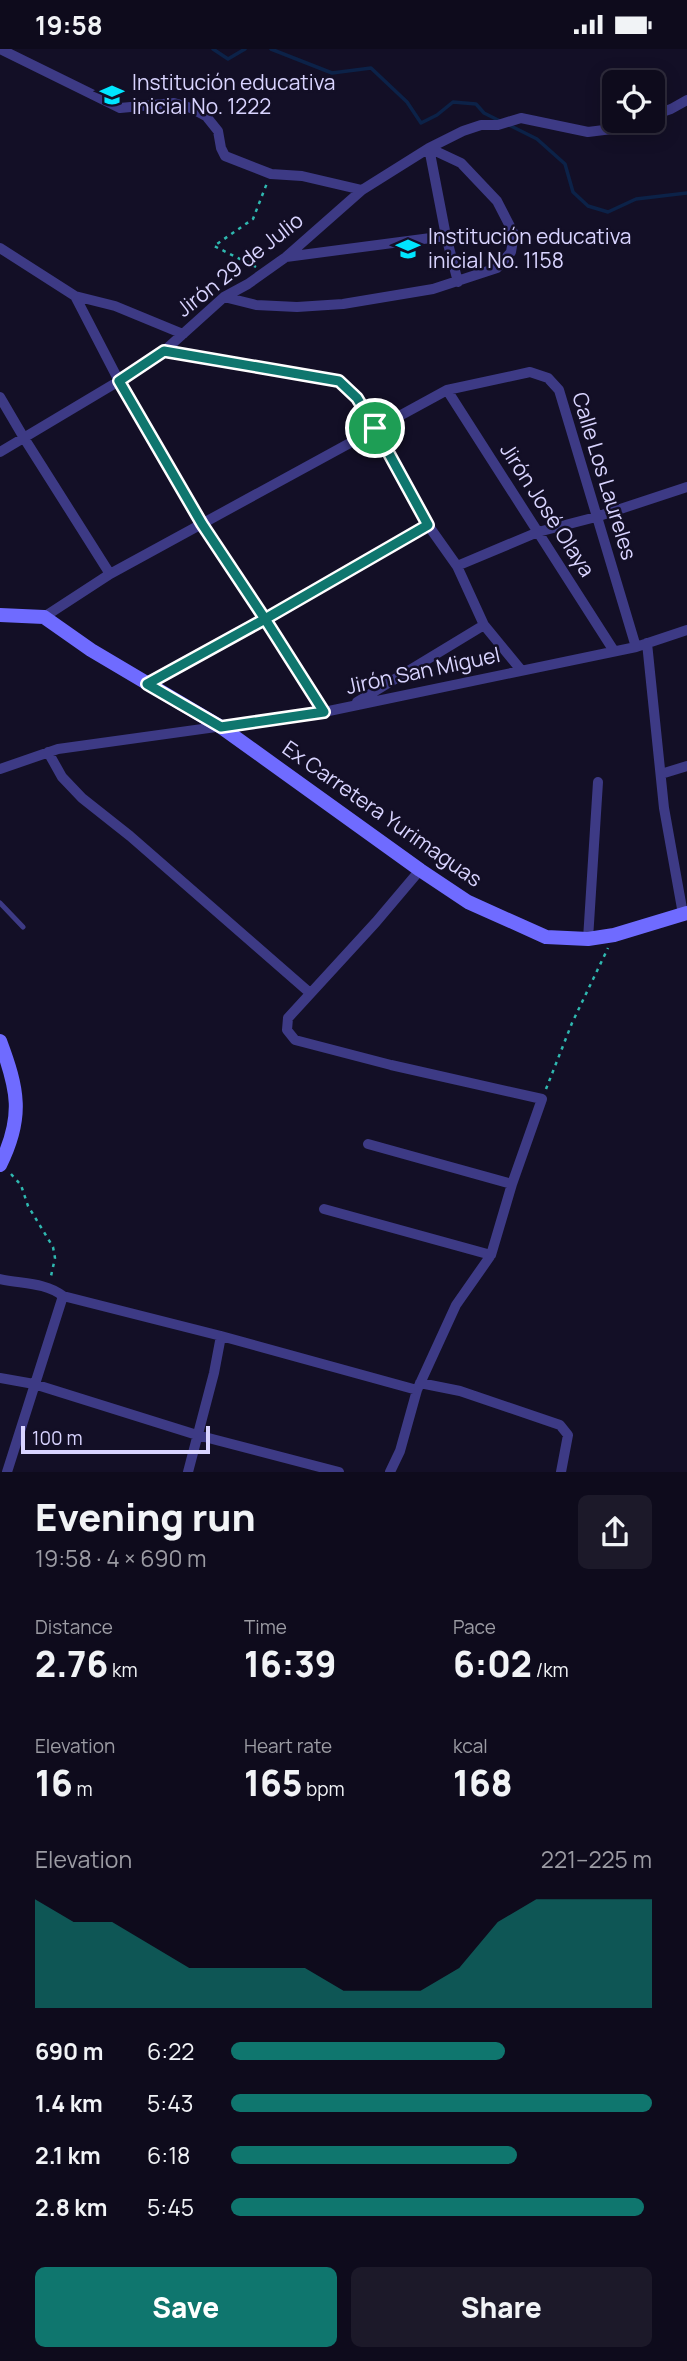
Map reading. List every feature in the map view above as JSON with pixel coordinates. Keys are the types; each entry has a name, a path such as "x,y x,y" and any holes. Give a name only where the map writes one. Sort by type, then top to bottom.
{"street":[{"path":"0,49 120,108 174,103 191,108 206,116 218,131 225,156 271,174 302,176 362,190"},
{"path":"665,111 687,100"},
{"name":"Jirón 29 de Julio","path":"0,452 164,351 224,297 286,257 362,190 429,148 481,125 498,125 521,118 588,132 602,130"},
{"path":"429,148 458,282"},
{"path":"224,297 256,305 296,307 388,298 458,282 497,268 511,252 514,234 496,201 461,163 429,148"},
{"path":"286,257 446,236"},
{"path":"0,248 75,296 115,306 183,334"},
{"path":"75,296 119,381 202,524 324,712"},
{"path":"164,351 339,381 357,398 375,428 428,525 457,566 484,625 522,670"},
{"name":"Calle Los Laureles","path":"447,390 530,372 548,377 559,390 596,517 642,645 664,808 685,913"},
{"path":"0,615 44,617 110,574 447,390"},
{"name":"Jirón José Olaya","path":"447,390 614,652"},
{"path":"0,397 110,574"},
{"path":"457,566 538,532 596,517 687,487"},
{"path":"147,684 428,525"},
{"name":"Ex Carretera Yurimaguas","path":"44,617 147,684 221,727 468,902 546,937 588,939 614,935 685,913"},
{"path":"349,706 484,625"},
{"name":"Jirón San Miguel","path":"0,769 58,748 324,712 614,652 687,630"},
{"path":"48,752 62,777 82,798 130,836 310,993"},
{"path":"661,774 687,766"},
{"path":"588,939 598,782"},
{"path":"390,1472 400,1451 418,1386 456,1305 491,1255 512,1184 542,1099 295,1040 287,1030 288,1019 420,870"},
{"path":"0,1041 15,1081 16,1108 13,1131 0,1164"},
{"path":"368,1144 512,1184"},
{"path":"324,1209 491,1255"},
{"path":"0,1279 23,1285 49,1286 63,1296 418,1386 460,1391 517,1409 560,1425 568,1435 561,1472"},
{"path":"7,1472 63,1296"},
{"path":"188,1472 222,1336"},
{"path":"0,1378 34,1384 197,1435 339,1472"}],"lane":[{"path":"0,903 23,927"}],"path":[{"path":"266,271 214,246 253,219 271,174"},
{"path":"542,1099 572,1023 614,935"},
{"path":"0,1164 21,1185 32,1214 53,1247 55,1258 49,1286"}],"waterway":[{"path":"213,49 228,59 245,49"},
{"path":"271,49 332,73 371,68 407,102 421,123 453,102 476,104 484,113 502,122"},
{"path":"509,125 537,139 565,164 573,192 588,206 608,212 636,199 687,193"}],"place":[{"name":"Institución educativa inicial No. 1222","path":"112,95"},
{"name":"Institución educativa inicial No. 1158","path":"408,249"}],"route":[{"path":"375,428 348,388 339,381 306,374 164,351 119,381 202,524 265,619 147,684 221,727 324,712 265,619 428,525 375,428"}]}
